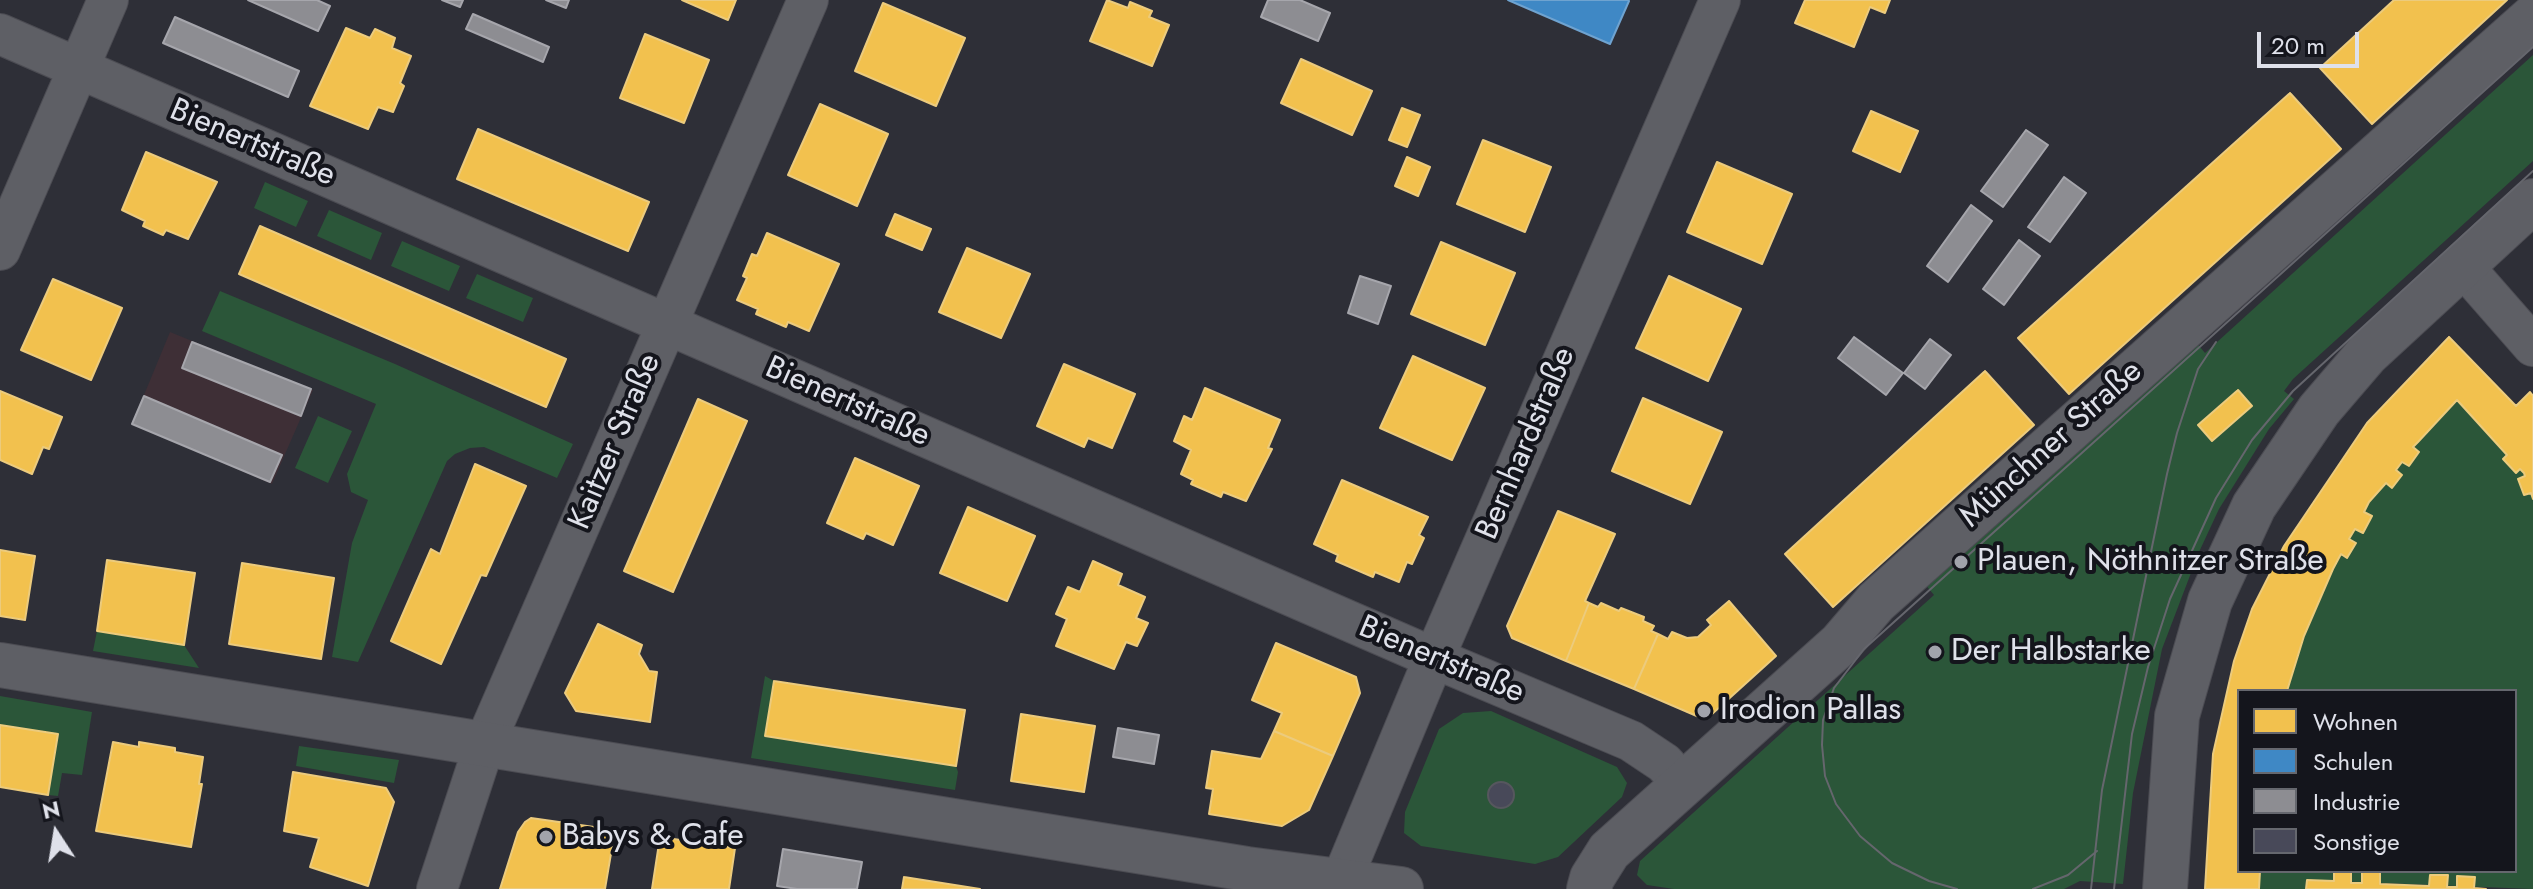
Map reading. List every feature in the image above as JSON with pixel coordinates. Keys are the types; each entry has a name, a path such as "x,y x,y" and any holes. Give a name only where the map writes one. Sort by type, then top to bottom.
{"street":[{"path":"0,250 108,0"},
{"name":"Kaitzer Straße","path":"437,889 485,743 808,0"},
{"name":"Bernhardstraße","path":"1339,885 1434,658 1720,0"},
{"name":"Münchner Straße","path":"1589,889 1592,878 1609,851 1840,644 1876,602 1919,562 2533,17"},
{"name":"Bienertstraße","path":"0,34 1631,741 1664,763 1684,785"},
{"path":"2165,889 2177,716 2210,601 2254,506 2319,410 2367,354 2533,201"},
{"path":"2462,265 2533,346"},
{"path":"0,665 1339,885 1401,889"}],"shaded area":[{"path":"170,332 313,390 272,484 132,424"}],"green space":[{"path":"2533,55 2533,161 2293,379 2284,391 2294,399 2269,429 2219,509 2162,649 2133,793 2123,884 2080,881 2064,889 1674,889 1647,885 1637,875 1640,861 1934,595 1924,583 2195,341 2205,353"},
{"path":"265,182 308,201 296,227 254,208"},
{"path":"329,210 382,233 371,260 317,236"},
{"path":"402,241 460,266 449,291 391,266"},
{"path":"477,274 533,298 523,322 466,298"},
{"path":"220,291 395,364 573,444 557,478 484,447 470,448 447,461 358,662 332,657 352,543 368,500 351,492 347,474 376,404 202,331"},
{"path":"2457,400 2524,473 2533,499 2533,889 2307,880 2306,889 2259,889 2260,873 2517,873 2517,689 2288,689 2304,636 2333,569 2369,502"},
{"path":"318,416 352,431 328,483 295,468"},
{"path":"97,631 184,645 199,668 93,651"},
{"path":"765,676 774,681 765,736 956,766 955,790 751,758"},
{"path":"0,696 92,712 82,775 62,773 58,796 48,795 0,725"},
{"path":"1491,711 1617,767 1627,783 1622,797 1558,857 1535,864 1421,846 1404,833 1405,812 1439,729 1463,713"},
{"path":"299,746 399,760 394,783 296,766"}],"building: Wohnen":[{"path":"682,0 736,0 728,20"},
{"path":"1107,0 1128,8 1130,2 1152,11 1149,17 1169,25 1152,66 1090,41"},
{"path":"1805,0 1890,0 1885,13 1870,7 1854,47 1795,23"},
{"path":"2394,0 2507,0 2372,124 2320,68"},
{"path":"883,3 965,38 936,106 855,71"},
{"path":"346,28 370,38 375,29 395,38 392,48 411,56 400,83 404,86 393,112 378,107 368,129 310,106"},
{"path":"645,34 709,60 684,123 620,98"},
{"path":"1301,59 1372,91 1352,135 1281,103"},
{"path":"2290,93 2341,149 2069,394 2018,338"},
{"path":"820,104 888,134 857,206 788,175"},
{"path":"1402,108 1420,115 1407,147 1389,140"},
{"path":"1871,111 1918,131 1900,172 1853,151"},
{"path":"478,129 649,202 628,251 457,179"},
{"path":"1483,140 1551,167 1525,232 1457,204"},
{"path":"146,152 217,182 188,239 166,230 163,235 143,226 145,221 122,210"},
{"path":"1407,157 1430,167 1418,196 1395,186"},
{"path":"1717,162 1792,194 1762,264 1687,232"},
{"path":"895,214 931,229 922,250 886,235"},
{"path":"260,226 566,359 546,407 239,274"},
{"path":"767,233 839,264 809,331 788,322 786,327 756,314 758,309 737,300 747,278 743,276 752,254 757,256"},
{"path":"1441,242 1515,273 1485,345 1411,314"},
{"path":"967,248 1030,274 1001,338 939,312"},
{"path":"1669,276 1741,309 1708,381 1636,348"},
{"path":"53,279 122,308 91,380 21,350"},
{"path":"2449,337 2516,406 2530,392 2533,396 2533,499 2531,493 2524,495 2518,479 2525,476 2524,473 2520,469 2516,473 2503,459 2507,455 2457,400 2413,447 2419,452 2409,466 2402,462 2396,470 2402,475 2392,488 2386,483 2369,502 2364,512 2372,516 2363,533 2355,529 2349,539 2356,543 2347,558 2341,554 2333,569 2304,636 2288,689 2237,689 2237,873 2260,873 2259,889 2205,889 2213,754 2234,661 2252,609 2284,546 2367,423"},
{"path":"1413,356 1485,388 1452,460 1380,428"},
{"path":"1064,364 1135,394 1112,448 1088,438 1084,447 1037,426"},
{"path":"1985,371 2034,425 1833,607 1785,554"},
{"path":"1205,388 1280,420 1268,448 1272,449 1246,501 1223,492 1221,497 1191,484 1193,480 1181,474 1191,450 1174,441 1184,416 1192,420"},
{"path":"2238,390 2252,406 2212,441 2198,425"},
{"path":"0,391 62,417 49,449 43,447 32,474 0,460"},
{"path":"1643,398 1722,432 1690,504 1612,471"},
{"path":"698,399 747,421 673,592 624,571"},
{"path":"855,458 919,486 893,545 866,533 863,539 827,523"},
{"path":"475,464 526,486 486,576 481,575 441,664 391,641 431,549 440,554"},
{"path":"1342,480 1428,517 1419,535 1424,538 1412,564 1407,562 1399,582 1375,572 1373,577 1336,561 1338,555 1314,544"},
{"path":"968,507 1035,536 1007,601 940,573"},
{"path":"1558,511 1615,534 1585,601 1589,603 1566,661 1512,638 1507,626"},
{"path":"0,550 35,556 25,620 0,616"},
{"path":"107,560 195,573 184,645 97,631"},
{"path":"1093,561 1122,574 1118,585 1145,597 1136,618 1148,623 1137,646 1126,642 1114,669 1056,646 1067,619 1056,614 1068,587 1080,592"},
{"path":"242,563 334,578 321,659 229,644"},
{"path":"1729,601 1776,656 1712,714 1699,717 1634,689 1658,634 1668,639 1672,632 1687,638 1698,637 1711,625 1707,620"},
{"path":"1589,603 1598,607 1601,603 1619,611 1621,608 1644,617 1643,621 1654,626 1651,631 1658,634 1634,689 1566,661"},
{"path":"598,624 642,645 639,654 649,671 657,672 650,722 576,711 565,693"},
{"path":"1276,643 1356,677 1360,693 1333,756 1274,731 1282,713 1252,700"},
{"path":"774,681 965,710 956,766 765,736"},
{"path":"1021,714 1095,726 1084,792 1011,781"},
{"path":"0,725 58,734 48,795 0,787"},
{"path":"1274,731 1333,756 1309,810 1282,826 1209,814 1213,789 1206,788 1212,751 1261,759"},
{"path":"113,742 139,747 139,742 175,748 175,752 203,757 199,784 202,784 191,847 96,831"},
{"path":"293,772 386,788 394,802 368,886 310,867 319,838 284,831"},
{"path":"531,818 615,830 605,889 500,889 518,832"},
{"path":"660,837 735,848 729,889 652,889"},
{"path":"2334,873 2351,873 2351,883 2362,883 2362,873 2380,873 2380,884 2429,886 2430,875 2448,875 2447,887 2457,887 2457,876 2475,877 2474,888 2486,889 2306,889 2307,880 2334,881"},
{"path":"904,877 980,889 902,889"}],"building: Schulen":[{"path":"1508,0 1628,0 1629,1 1610,44"}],"building: Industrie":[{"path":"248,0 317,0 330,6 318,31"},
{"path":"442,0 463,0 460,7"},
{"path":"546,0 569,0 566,8"},
{"path":"1268,0 1300,0 1330,13 1318,41 1261,17"},
{"path":"473,14 549,47 543,62 466,29"},
{"path":"175,17 299,71 288,97 163,43"},
{"path":"2026,130 2048,145 2003,207 1981,191"},
{"path":"2064,177 2086,193 2050,242 2028,227"},
{"path":"1971,205 1992,221 1948,282 1927,266"},
{"path":"2019,240 2040,256 2004,305 1983,289"},
{"path":"1360,276 1391,286 1378,324 1348,313"},
{"path":"1854,337 1903,373 1886,395 1838,358"},
{"path":"1930,339 1951,355 1925,389 1904,373"},
{"path":"192,342 311,389 301,416 182,368"},
{"path":"144,396 282,455 270,482 132,424"},
{"path":"1118,728 1159,735 1154,764 1113,757"},
{"path":"783,849 862,862 857,889 777,886"}],"building: Sonstige":[{"path":"1501,782 1510,786 1514,795 1510,804 1501,808 1492,804 1488,795 1492,786"}],"tram line":[{"path":"1957,889 1929,881 1892,863 1860,836 1836,804 1825,776 1822,745 1823,720 1834,688 1864,649 2533,47"},
{"path":"2114,889 2132,734 2148,667 2170,599 2216,498 2252,440 2293,391 2533,171"},
{"path":"2091,889 2102,790 2167,474 2198,369 2216,342"},
{"path":"2033,889 2068,875 2097,851"}],"place":[{"name":"Plauen, Nöthnitzer Straße","path":"1961,562"},
{"name":"Der Halbstarke","path":"1935,652"},
{"name":"Irodion Pallas","path":"1704,711"},
{"name":"Babys & Cafe","path":"546,837"}]}
